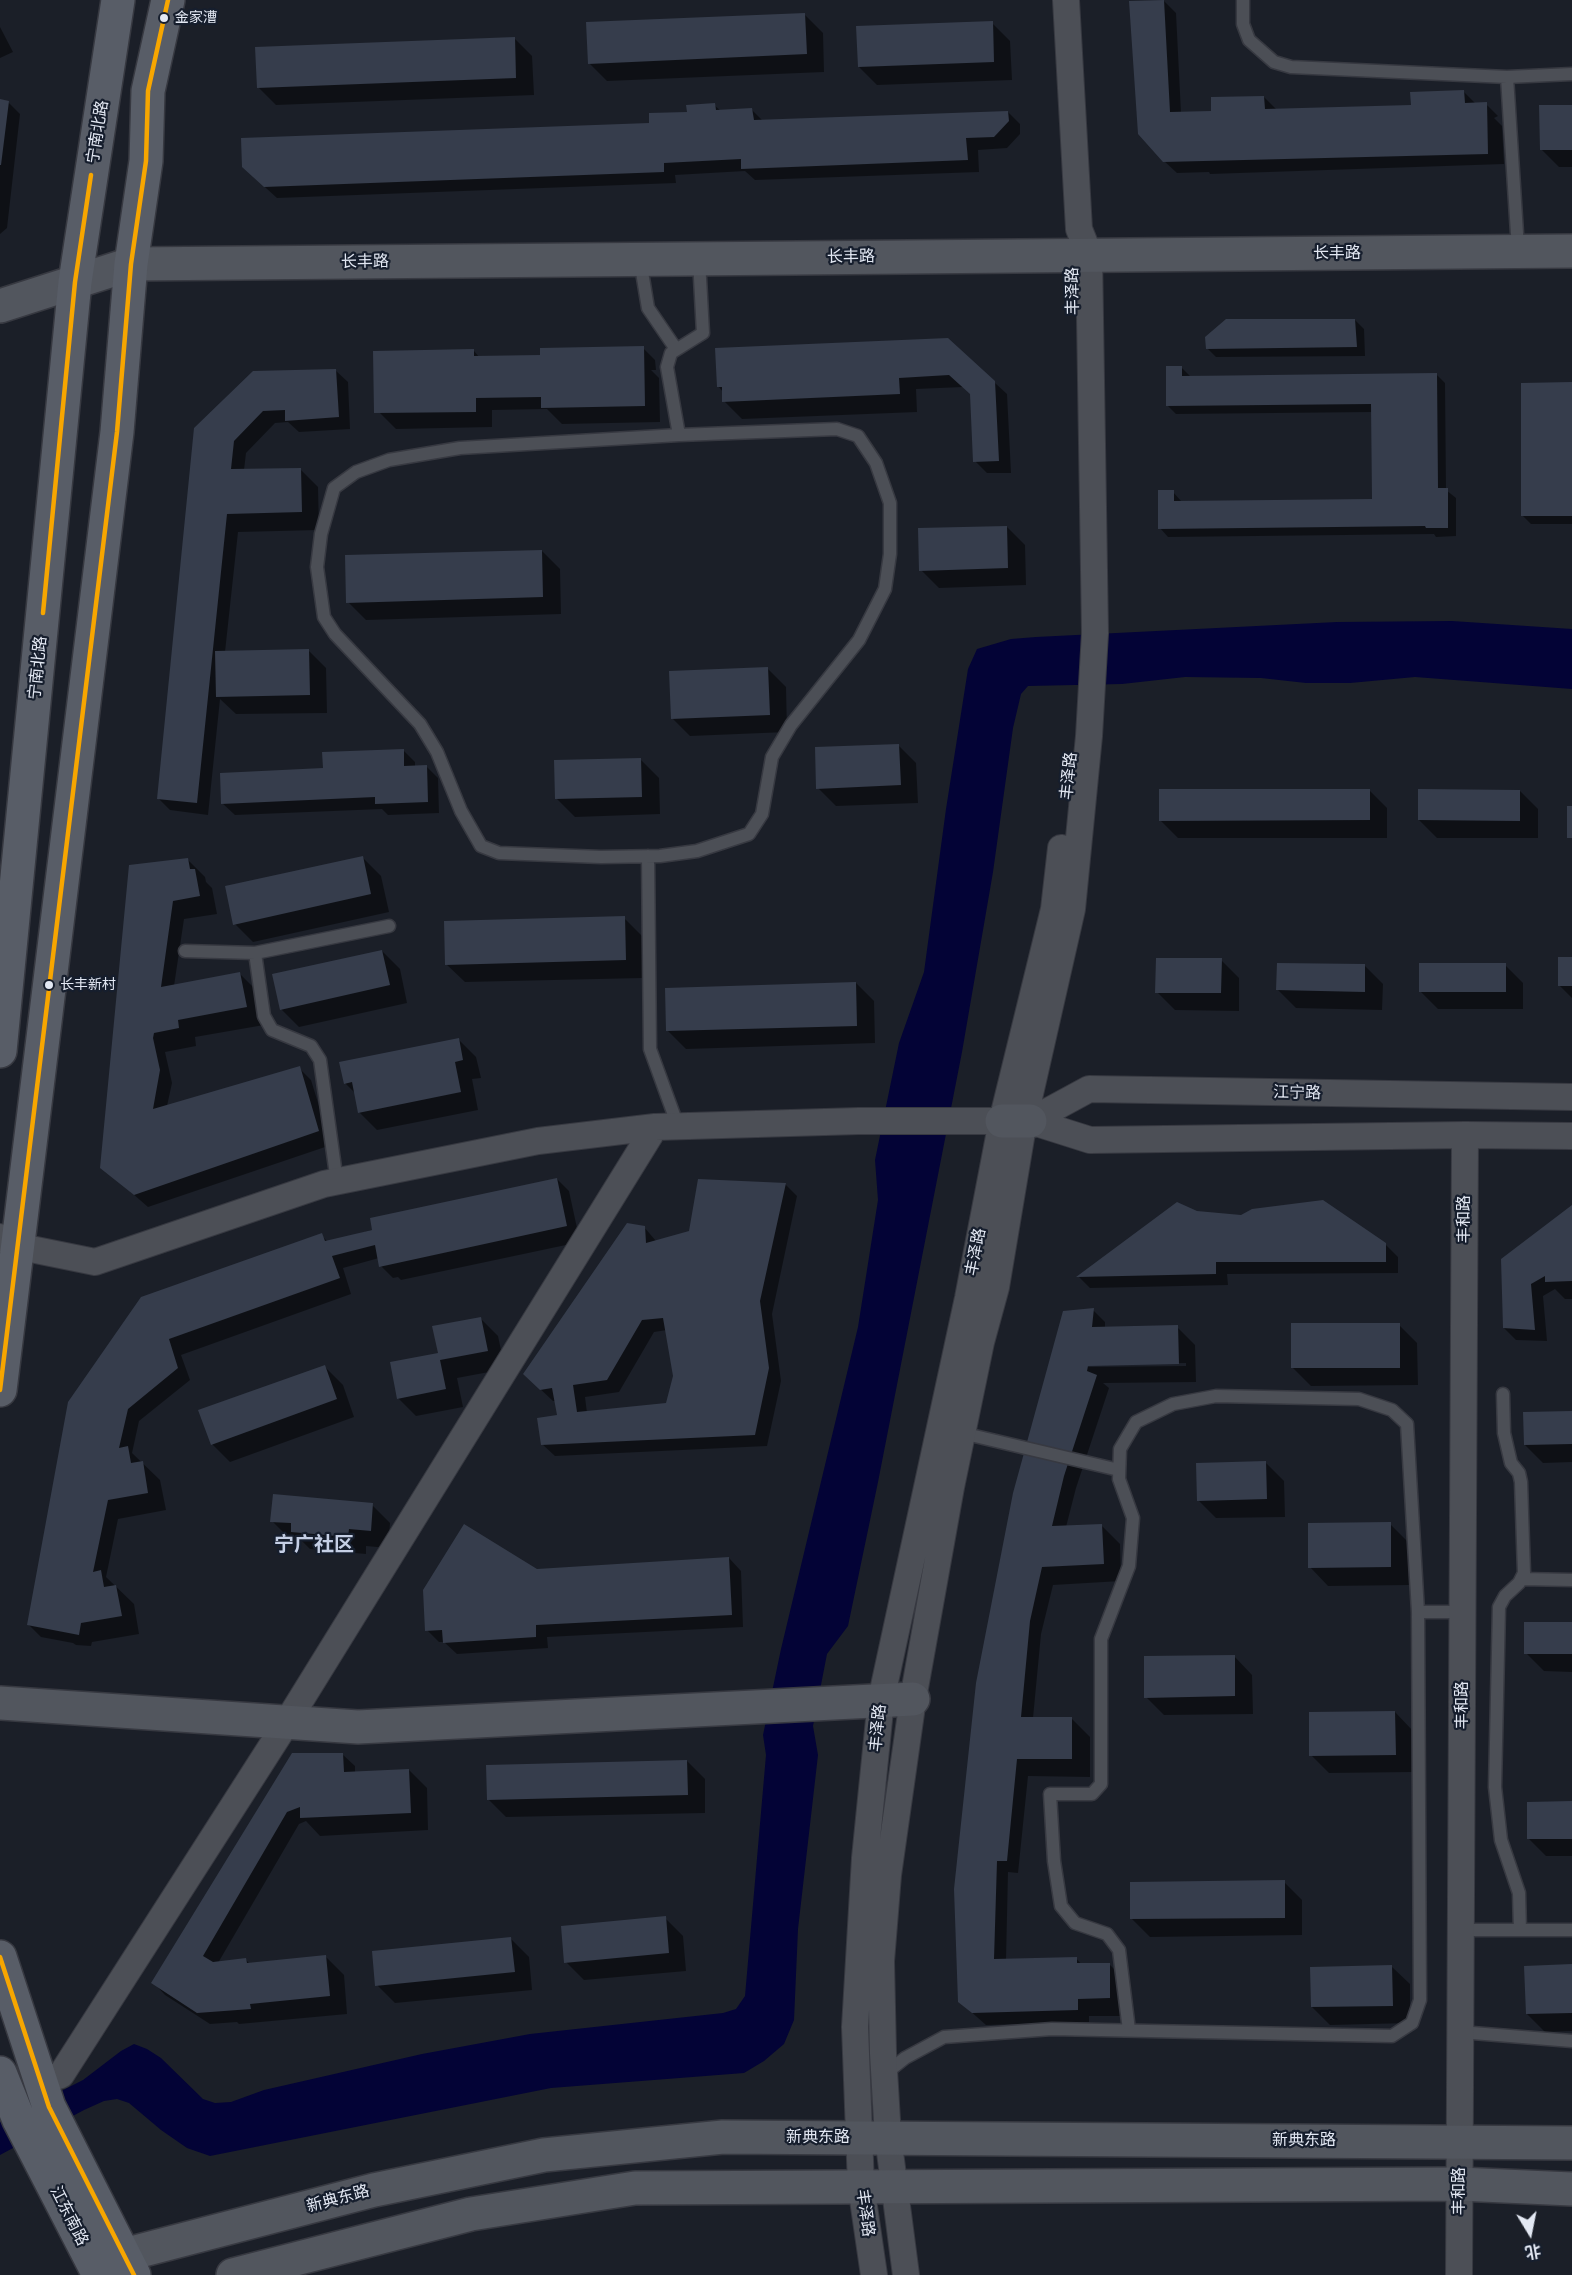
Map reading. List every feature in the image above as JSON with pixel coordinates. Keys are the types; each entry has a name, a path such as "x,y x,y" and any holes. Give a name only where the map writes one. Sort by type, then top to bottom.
{"main road":[{"name":"宁南北路","path":"0,1051 8,889 75,282 118,0"},
{"path":"0,1390 8,1242 116,444 131,264 146,161 148,91 168,0"},
{"name":"长丰路","path":"0,306 131,264 699,258 1080,246 1572,252"},
{"path":"0,1703 358,1727 914,1699"},
{"path":"0,1958 45,2094"},
{"name":"江东南路","path":"0,2073 19,2120 38,2158 107,2270"},
{"name":"江东南路","path":"45,2094 67,2144 107,2270"},
{"name":"新典东路","path":"107,2270 374,2190 544,2155 723,2137 1572,2143"},
{"path":"233,2275 471,2214 635,2188 1459,2184 1572,2189"}],"street":[{"name":"丰泽路","path":"906,2275 894,2186 873,2137 855,2027 865,1858 881,1701 965,1309 1019,1121 1072,909 1089,736 1080,246 1066,0"},
{"name":"丰泽路","path":"874,2275 861,2186 873,2137 884,2075 882,1951 888,1875 914,1699 951,1487 981,1342 996,1287 1019,1121 1054,909 1076,700 1087,634"},
{"name":"江宁路","path":"1019,1121 1089,1089 1572,1097"},
{"path":"8,1242 95,1262 324,1184 538,1141 666,1126 859,1121 1019,1121 1090,1140 1465,1135 1572,1136"},
{"path":"45,2094 61,2075 666,1126"},
{"name":"丰和路","path":"1459,2275 1465,1135"}],"lane":[{"path":"1243,0 1243,24 1249,40 1274,62 1291,67 1507,77 1572,74"},
{"path":"1507,77 1519,252"},
{"path":"679,435 667,367 671,353 703,333 699,258"},
{"path":"640,259 648,308 676,349"},
{"path":"837,429 858,436 876,463 890,503 890,554 885,589 859,640 791,725 772,757 762,814 749,834 697,850 648,856 601,857 499,853 480,846 461,812 437,752 420,724 335,634 324,617 316,567 321,534 334,488 356,472 388,460 460,448 679,435 837,429"},
{"path":"648,856 650,1049 666,1126"},
{"path":"185,951 255,953 389,926"},
{"path":"255,953 264,1016 272,1030 311,1046 320,1060 337,1182"},
{"path":"1503,1394 1504,1433 1511,1463 1519,1473 1521,1482 1524,1574 1505,1596 1499,1607 1495,1787 1501,1840 1519,1893 1520,1930"},
{"path":"884,2075 905,2058 944,2037 1052,2029 1392,2036 1412,2023 1420,2000 1418,1612 1407,1424 1392,1410 1359,1400 1216,1396 1173,1404 1136,1422 1120,1449 1119,1479 1133,1518 1129,1566 1101,1639 1101,1784 1092,1794 1050,1794 1054,1861 1061,1906 1075,1923 1107,1934 1119,1950 1129,2030"},
{"path":"962,1433 1119,1470"},
{"path":"1522,1579 1572,1580"},
{"path":"1418,1612 1462,1612"},
{"path":"1461,1930 1572,1930"},
{"path":"1460,2032 1572,2041"}],"shaded area":[{"path":"1452,621 1572,629 1572,689 1415,677 1350,683 1306,683 1261,678 1185,677 1122,684 1028,686 1021,694 1013,728 993,872 962,1052 878,1482 848,1626 827,1654 813,1726 818,1755 798,1929 794,2020 784,2044 764,2061 744,2073 551,2088 210,2156 187,2148 129,2103 117,2099 104,2101 84,2110 0,2155 0,2122 83,2080 134,2044 161,2058 203,2099 215,2103 231,2102 264,2090 422,2054 530,2034 723,2013 736,2009 745,1996 766,1755 763,1735 781,1649 858,1327 878,1200 875,1160 899,1043 924,972 968,669 977,649 1011,639 1036,637 1337,622"}],"building":[{"path":"1164,0 1170,112 1211,111 1211,97 1264,96 1265,109 1411,105 1410,92 1464,90 1465,103 1487,102 1488,154 1163,162 1138,134 1129,1"},
{"path":"805,13 807,54 588,64 586,22"},
{"path":"993,21 994,62 858,67 856,26"},
{"path":"515,37 516,78 257,88 255,47"},
{"path":"0,99 9,101 1,165 0,165"},
{"path":"715,103 716,110 752,108 754,120 1008,111 1009,121 994,137 966,138 968,160 741,169 741,159 664,163 664,172 264,187 242,167 241,138 649,123 649,113 687,112 686,105"},
{"path":"1539,105 1572,105 1572,150 1540,150"},
{"path":"1226,319 1355,319 1357,347 1206,349 1205,337"},
{"path":"948,338 995,381 999,461 973,462 970,394 949,375 899,378 900,394 722,402 722,387 717,387 715,348"},
{"path":"644,346 645,406 541,408 541,397 476,398 476,412 374,413 373,351 474,349 474,356 540,355 540,348"},
{"path":"1166,366 1182,366 1182,376 1437,373 1438,488 1448,488 1448,528 1426,528 1425,526 1158,529 1158,490 1174,490 1174,501 1372,499 1371,404 1166,406"},
{"path":"336,369 339,417 285,421 285,410 263,411 234,441 231,469 301,468 302,512 227,514 197,803 157,799 194,428 253,371"},
{"path":"1572,382 1572,516 1521,516 1521,383"},
{"path":"1007,526 1008,568 919,571 918,528"},
{"path":"542,550 543,597 346,603 345,555"},
{"path":"309,649 310,695 216,697 215,651"},
{"path":"768,667 770,715 671,719 669,671"},
{"path":"899,744 901,785 816,789 815,747"},
{"path":"404,749 404,766 427,765 428,802 375,804 375,797 221,804 220,773 323,768 322,752"},
{"path":"641,758 642,797 555,799 554,760"},
{"path":"1159,789 1370,789 1370,820 1159,821"},
{"path":"1418,789 1520,790 1520,821 1418,820"},
{"path":"1567,806 1572,806 1572,838 1567,838"},
{"path":"363,856 371,894 233,925 225,886"},
{"path":"188,858 190,869 195,869 200,896 173,901 161,987 240,972 247,1007 178,1020 179,1028 154,1033 160,1070 153,1109 300,1066 319,1131 134,1195 100,1168 129,865"},
{"path":"625,916 626,960 445,965 444,921"},
{"path":"382,950 390,985 280,1010 272,974"},
{"path":"1558,957 1572,957 1572,986 1558,986"},
{"path":"1156,958 1222,958 1221,993 1155,993"},
{"path":"1277,963 1365,964 1365,992 1276,990"},
{"path":"1419,963 1506,963 1506,992 1419,992"},
{"path":"856,982 857,1026 666,1031 665,988"},
{"path":"459,1038 463,1060 455,1062 461,1092 358,1113 352,1082 344,1084 339,1062"},
{"path":"557,1178 567,1226 379,1267 375,1245 332,1256 340,1278 169,1339 178,1368 128,1409 119,1448 128,1446 131,1463 143,1461 148,1493 108,1500 93,1572 101,1570 104,1587 116,1585 122,1616 81,1623 79,1635 27,1625 68,1402 141,1297 322,1233 325,1241 372,1230 370,1218"},
{"path":"698,1179 786,1183 760,1301 769,1368 755,1435 541,1445 537,1418 557,1415 552,1388 540,1390 523,1374 627,1223 645,1226 646,1243 689,1231","holes":["663,1318 673,1376 666,1403 577,1412 573,1385 607,1380 642,1320"]},
{"path":"1323,1200 1386,1243 1386,1262 1216,1262 1216,1274 1076,1277 1177,1202 1197,1211 1241,1215 1252,1209"},
{"path":"1572,1205 1572,1281 1545,1282 1545,1276 1531,1284 1535,1330 1503,1328 1501,1259"},
{"path":"1094,1308 1092,1327 1178,1325 1179,1364 1088,1366 1087,1371 1097,1375 1064,1476 1052,1526 1102,1524 1104,1564 1042,1567 1030,1621 1021,1717 1072,1717 1072,1759 1017,1759 1007,1861 997,1861 994,1959 1077,1957 1077,1963 1110,1963 1110,1998 1078,1999 1078,2010 972,2013 958,2002 954,1889 976,1683 1013,1493 1063,1311"},
{"path":"481,1317 488,1351 440,1360 446,1389 397,1399 390,1362 438,1353 432,1326"},
{"path":"1291,1323 1400,1323 1400,1368 1291,1368"},
{"path":"325,1365 337,1399 211,1445 198,1410"},
{"path":"1572,1411 1572,1444 1524,1445 1523,1412"},
{"path":"1266,1461 1267,1499 1197,1501 1196,1463"},
{"path":"273,1494 373,1503 371,1531 349,1529 348,1537 291,1532 291,1523 270,1522"},
{"path":"1391,1522 1391,1567 1308,1568 1308,1523"},
{"path":"464,1524 537,1569 729,1557 732,1615 536,1625 536,1637 443,1643 442,1630 425,1631 423,1590"},
{"path":"1524,1622 1572,1622 1572,1654 1524,1654"},
{"path":"1235,1655 1235,1696 1144,1698 1144,1656"},
{"path":"1395,1711 1396,1755 1309,1756 1309,1712"},
{"path":"292,1753 343,1753 344,1772 409,1769 411,1813 300,1818 300,1807 287,1812 203,1956 213,1962 246,1958 247,1963 326,1955 330,1996 250,2004 251,2009 197,2013 151,1983"},
{"path":"687,1760 688,1795 487,1800 486,1765"},
{"path":"1572,1801 1572,1839 1527,1839 1527,1802"},
{"path":"1285,1880 1285,1918 1130,1919 1130,1882"},
{"path":"666,1916 669,1953 564,1963 561,1926"},
{"path":"511,1937 515,1972 375,1986 372,1951"},
{"path":"1572,1964 1572,2013 1526,2014 1524,1966"},
{"path":"1392,1965 1393,2006 1311,2007 1310,1967"}],"transit line":[{"path":"0,1390 117,432 131,264 146,161 148,91 168,0"},
{"path":"43,613 75,282 91,175"},
{"path":"0,1957 49,2107 134,2275"}],"place":[{"name":"金家漕","path":"164,18"},
{"name":"长丰新村","path":"49,985"}],"district":[{"name":"宁广社区","path":"314,1545"}]}
